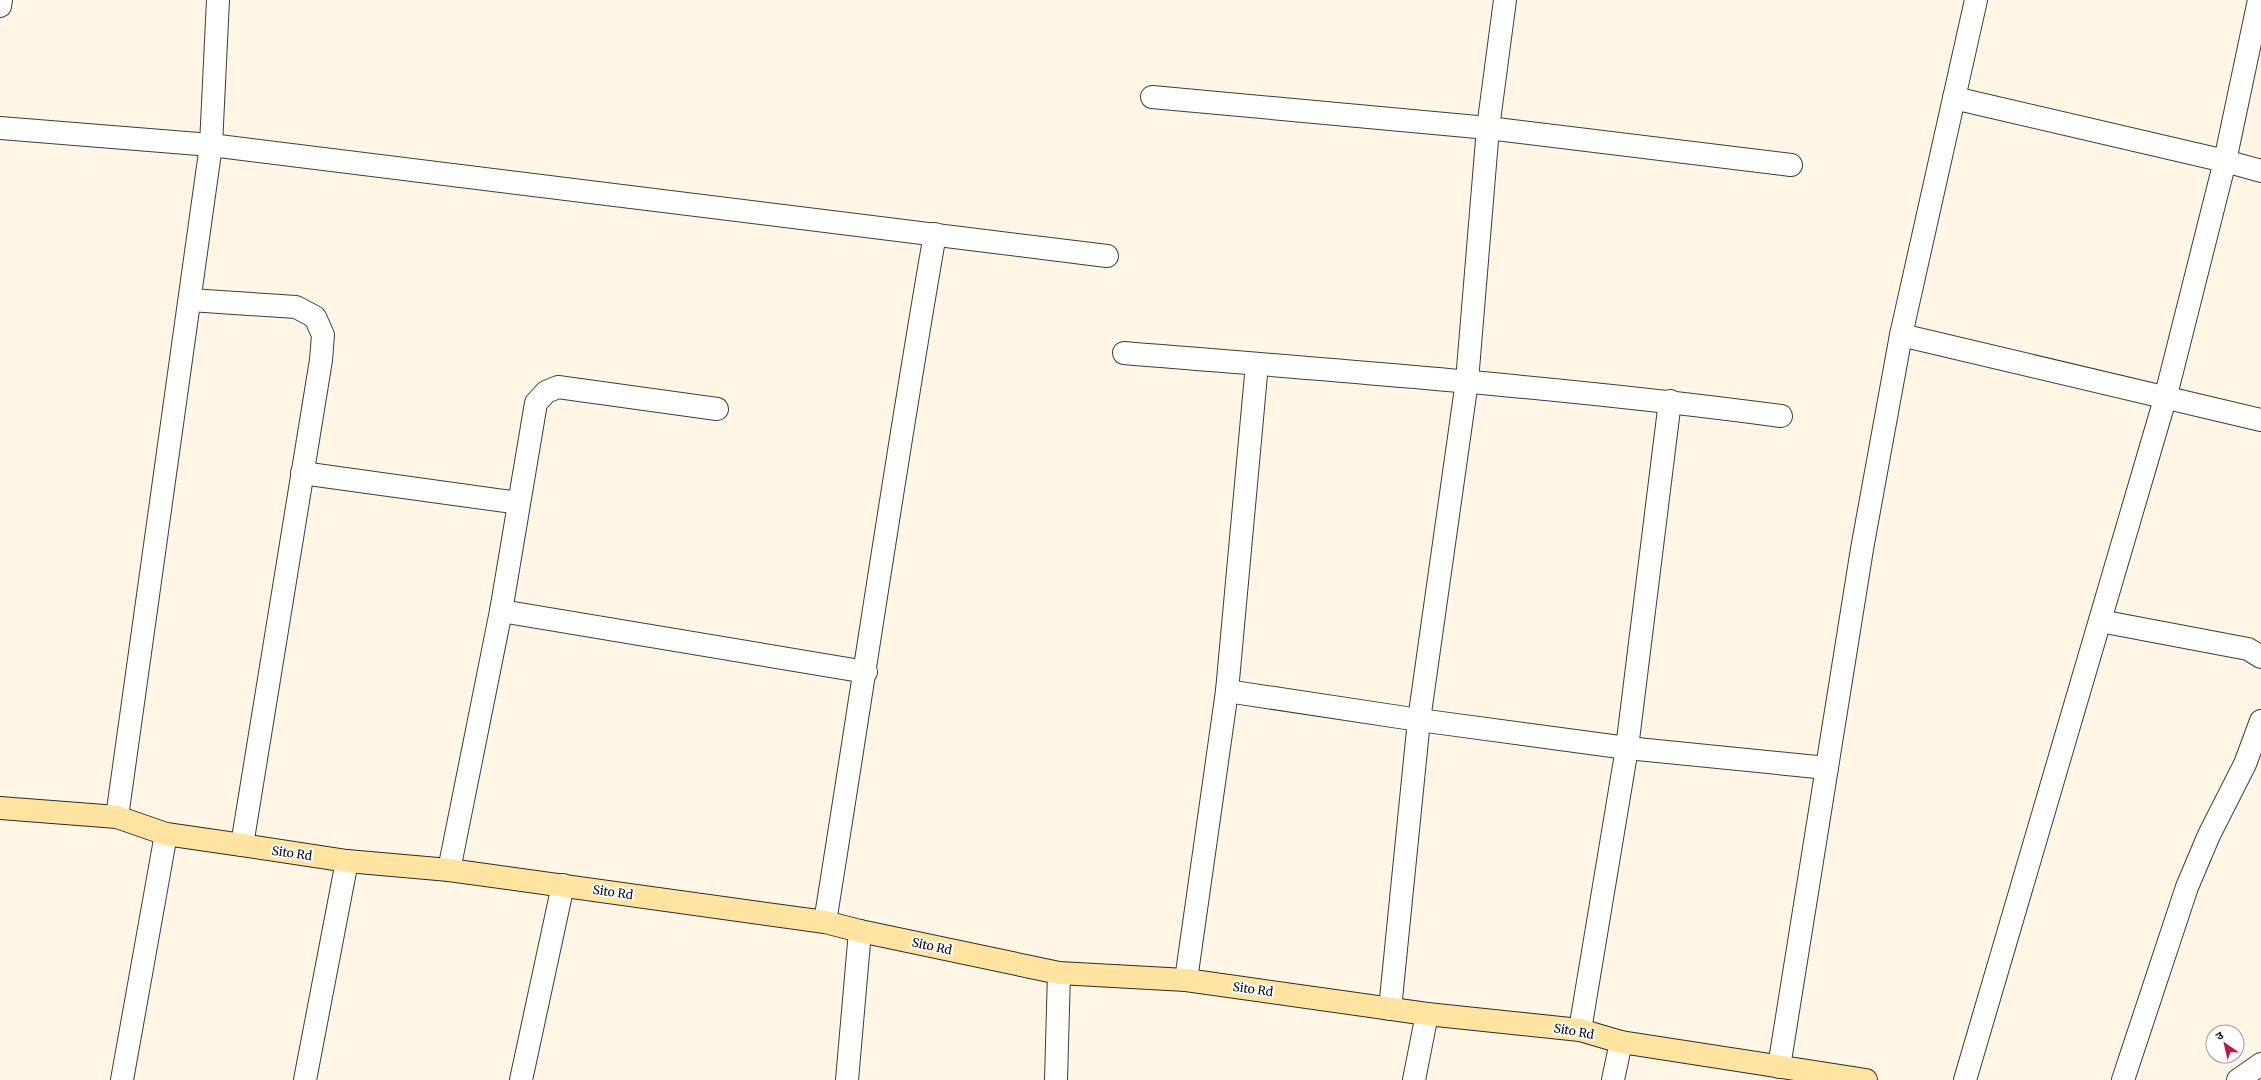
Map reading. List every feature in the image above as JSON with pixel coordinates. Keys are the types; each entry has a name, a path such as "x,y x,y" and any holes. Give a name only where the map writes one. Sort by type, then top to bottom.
{"main road":[{"name":"Sito Rd","path":"0,808 117,817 166,834 347,861 449,870 825,922 860,932 1059,972 1186,980 1427,1014 1580,1030 1621,1042 1866,1080"}],"street":[{"path":"0,6 1,0"},
{"path":"117,817 211,145 218,0"},
{"path":"1390,1009 1419,720 1466,381 1488,128 1505,0"},
{"path":"1779,1067 1862,549 1901,335 1976,0"},
{"path":"1965,1080 2165,399 2225,160 2259,0"},
{"path":"1152,97 1488,128 1791,166"},
{"path":"1954,98 2225,160 2261,171"},
{"path":"0,128 211,145 1107,256"},
{"path":"825,922 866,672 902,422 935,234"},
{"path":"190,300 296,307 315,317 323,335 321,360 242,845"},
{"path":"1901,335 2165,399 2261,420"},
{"path":"1124,353 1466,381 1670,401 1781,416"},
{"path":"1186,980 1228,691 1257,364"},
{"path":"449,870 501,611 536,403 546,392 558,387 717,410"},
{"path":"1580,1030 1628,748 1670,401"},
{"path":"302,473 519,503"},
{"path":"501,611 866,672"},
{"path":"2100,621 2248,650 2261,657"},
{"path":"1228,691 1419,720 1628,748 1827,768"},
{"path":"2124,1080 2187,888 2209,835 2245,764 2261,721"},
{"path":"122,1080 166,834"},
{"path":"305,1080 347,861"},
{"path":"521,1080 563,885"},
{"path":"847,1080 860,932"},
{"path":"1056,1080 1059,972"},
{"path":"1414,1080 1427,1014"},
{"path":"1613,1080 1621,1042"},
{"path":"2238,1080 2261,1064"}]}
